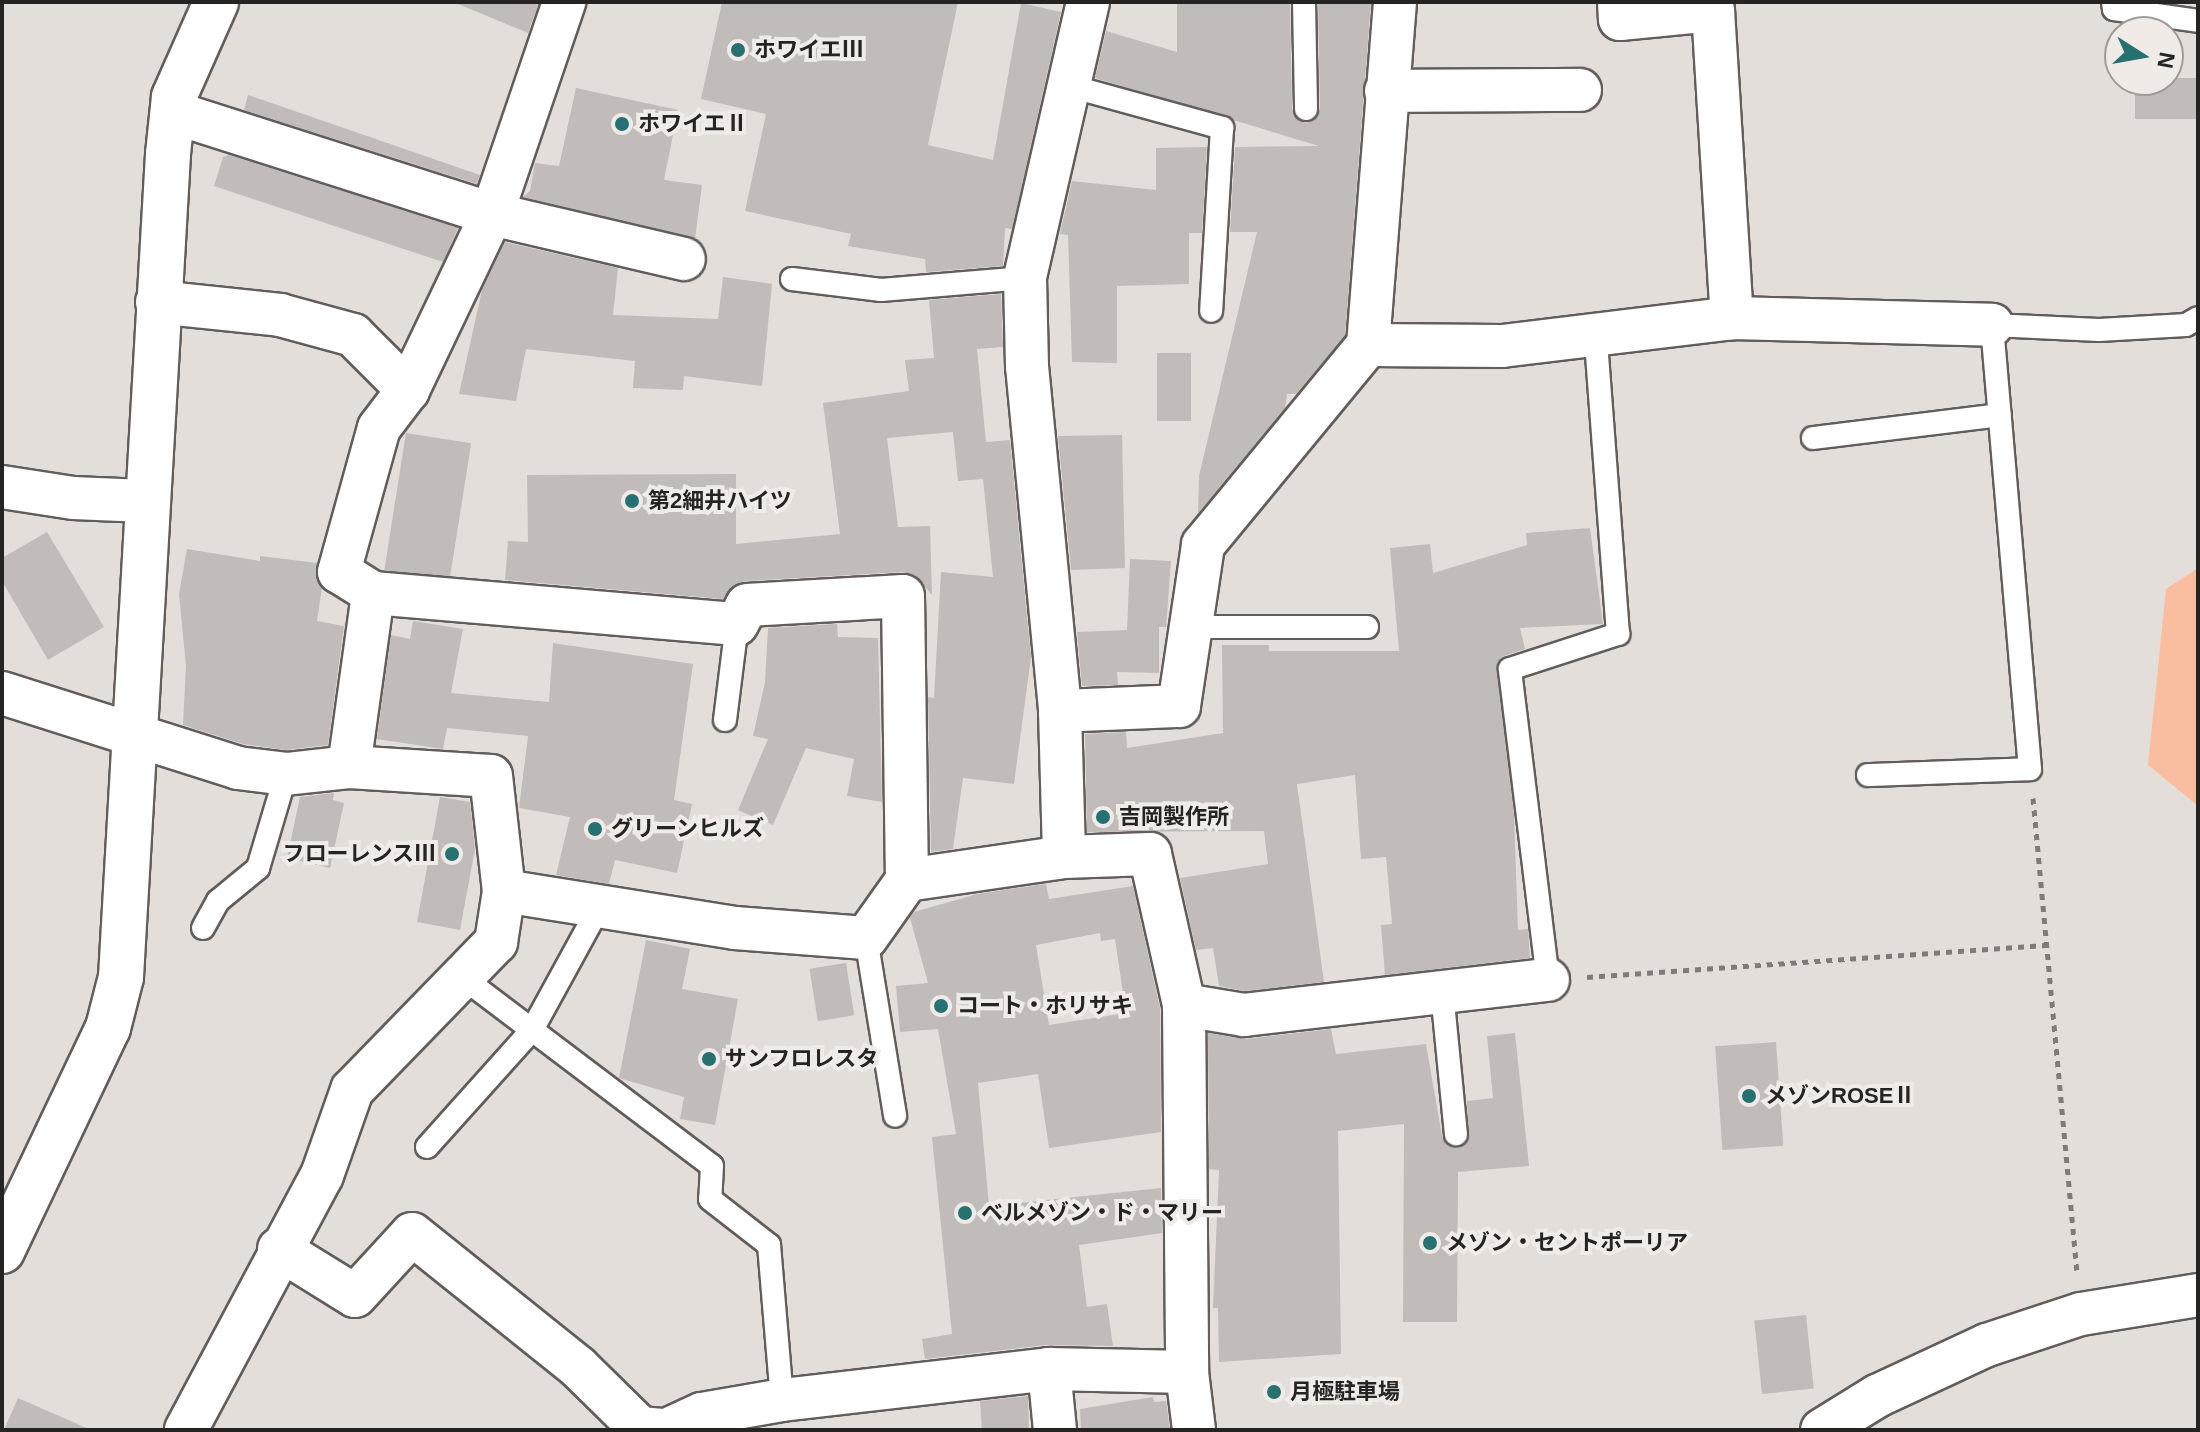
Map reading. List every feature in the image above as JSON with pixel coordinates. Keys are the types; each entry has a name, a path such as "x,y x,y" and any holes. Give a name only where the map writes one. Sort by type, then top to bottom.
{"street":[{"path":"2,1251 108,1028 121,977 145,501 172,112 216,2"},
{"path":"504,891 735,928 866,938 907,880 903,596 747,605 737,624 373,593 339,572 379,428 408,390 492,214 564,2"},
{"path":"1064,857 1060,711 1027,366 1025,278 1088,2"},
{"path":"1060,711 1179,706 1187,627 1203,545 1368,345 1395,2"},
{"path":"1619,2 1620,19 1713,10 1732,318"},
{"path":"1386,91 1580,90"},
{"path":"172,112 492,214 684,259"},
{"path":"157,302 280,315 353,335 408,390"},
{"path":"1368,345 1502,346 1596,338 1732,318 1992,325"},
{"path":"2,487 73,498 145,501"},
{"path":"349,767 373,593"},
{"path":"2,693 238,768 286,774 349,767 491,776 504,891 496,942 352,1090 322,1175 279,1249 223,1367 186,1430"},
{"path":"907,880 1064,857 1150,854 1184,1005 1187,1372 1194,1430"},
{"path":"1184,1005 1244,1015 1548,980"},
{"path":"279,1249 355,1296 412,1234 578,1367 640,1428 666,1430 702,1414 782,1400 1049,1369 1187,1372"},
{"path":"1822,1430 1877,1396 1987,1345 2081,1314 2198,1295"},
{"path":"1049,1369 1055,1430"}],"lane":[{"path":"1304,2 1306,109"},
{"path":"2113,2 2114,9 2198,21"},
{"path":"1070,86 1222,128 1211,311"},
{"path":"792,279 881,290 1025,278"},
{"path":"1868,775 2030,769 1992,325 2099,330 2186,325 2198,318"},
{"path":"1548,980 1510,669 1618,634 1596,338"},
{"path":"1813,438 2000,415"},
{"path":"725,720 737,624"},
{"path":"1187,627 1367,627"},
{"path":"203,928 218,901 258,868 286,774"},
{"path":"427,1147 532,1030 600,906"},
{"path":"866,938 895,1116"},
{"path":"462,977 712,1166 710,1199 769,1245 782,1400"},
{"path":"1442,992 1456,1134"}],"path":[{"path":"2030,769 2081,1314"},
{"path":"1548,980 2045,945"}],"shaded area":[{"path":"2198,568 2198,806 2148,765 2166,589"}],"building":[{"path":"453,2 539,2 528,33"},
{"path":"722,2 958,2 928,145 993,160 1021,3 1061,12 1012,229 1005,228 1003,266 926,272 925,259 848,246 851,234 745,211 766,114 701,99"},
{"path":"1177,2 1290,2 1292,109 1305,123 1314,120 1320,109 1318,2 1371,2 1345,336 1296,394 1287,394 1285,408 1198,513 1199,476 1257,232 1230,232 1235,147 1319,146 1095,78 1106,31 1177,52"},
{"path":"2184,78 2198,78 2198,119 2135,119 2135,96 2184,96"},
{"path":"576,88 678,110 664,180 702,185 695,239 523,197 530,191 535,163 559,166"},
{"path":"248,95 480,175 477,184 244,110"},
{"path":"1207,147 1202,233 1189,233 1189,284 1117,286 1117,363 1072,362 1068,235 1060,234 1072,181 1156,190 1156,148"},
{"path":"229,155 458,228 443,262 214,186 223,157"},
{"path":"505,242 618,268 613,315 718,319 723,277 772,284 762,386 684,376 683,390 633,388 635,361 526,349 516,401 459,394 482,290"},
{"path":"1001,294 1003,347 977,349 986,442 1010,440 1031,657 1014,784 963,778 953,849 931,852 928,697 934,698 941,572 993,577 983,479 958,481 953,432 887,438 898,527 930,526 932,595 915,575 902,572 746,581 733,585 723,599 505,580 508,541 528,542 527,475 736,474 736,544 840,534 823,403 909,391 905,360 934,358 929,300"},
{"path":"1157,353 1191,353 1191,421 1157,421"},
{"path":"406,433 471,443 449,581 384,570"},
{"path":"1122,435 1125,568 1071,570 1058,436"},
{"path":"1590,528 1603,624 1520,628 1525,649 1501,657 1497,665 1514,815 1518,930 1528,929 1530,958 1385,975 1381,925 1392,924 1386,857 1361,859 1355,775 1297,784 1324,982 1245,991 1219,986 1213,948 1196,950 1180,878 1268,864 1264,831 1087,832 1085,734 1126,732 1127,748 1223,733 1222,645 1269,645 1269,651 1399,651 1390,548 1430,544 1433,573 1527,545 1526,533"},
{"path":"47,532 104,627 48,660 2,581 2,558"},
{"path":"187,549 260,561 260,556 317,563 322,587 317,621 344,626 328,745 286,750 243,744 183,725 186,666 179,594"},
{"path":"1130,559 1171,561 1166,627 1159,627 1159,673 1117,672 1118,685 1082,686 1077,632 1127,630"},
{"path":"413,621 463,629 451,693 549,702 553,643 693,664 674,800 692,804 677,873 615,860 609,884 556,875 570,817 519,808 528,736 447,728 443,749 377,739 391,635 410,639"},
{"path":"837,624 838,637 878,638 882,802 847,796 854,759 806,748 773,825 738,810 768,739 753,736 765,682 768,628"},
{"path":"334,793 333,800 344,803 330,868 287,858 300,797"},
{"name":"フローレンスⅢ","path":"440,797 470,802 475,849 460,930 417,922"},
{"path":"1046,884 1049,899 1133,886 1160,1008 1161,1132 1049,1148 1038,1074 978,1083 989,1206 1161,1188 1162,1233 1079,1245 1087,1307 1107,1304 1113,1346 1046,1345 925,1359 922,1339 952,1334 932,1137 956,1134 938,1029 900,1032 896,986 928,983 910,918 914,912 977,894","holes":["1100,933 1101,941 1115,939 1126,1013 1049,1025 1036,945"]},
{"path":"646,940 690,949 682,989 738,999 715,1125 680,1119 684,1097 619,1078"},
{"path":"846,963 854,1015 818,1021 809,969"},
{"path":"1331,1029 1336,1054 1426,1044 1442,1136 1457,1148 1469,1139 1467,1101 1493,1098 1487,1036 1515,1033 1529,1166 1458,1172 1457,1322 1403,1322 1404,1124 1338,1131 1341,1354 1219,1362 1218,1308 1213,1308 1219,1170 1209,1169 1208,1033 1246,1039"},
{"name":"メゾンROSEⅡ","path":"1776,1042 1783,1146 1722,1150 1715,1046"},
{"path":"1806,1315 1814,1389 1762,1394 1754,1320"},
{"path":"1028,1396 1029,1430 982,1430 980,1401"},
{"path":"1153,1397 1154,1402 1166,1401 1170,1430 1081,1430 1080,1409"},
{"path":"18,1398 91,1430 4,1430"}],"place":[{"name":"ホワイエⅢ","path":"738,50"},
{"name":"ホワイエⅡ","path":"622,124"},
{"name":"第2細井ハイツ","path":"632,501"},
{"name":"吉岡製作所","path":"1103,817"},
{"name":"グリーンヒルズ","path":"595,829"},
{"name":"フローレンスⅢ","path":"452,854"},
{"name":"コート・ホリサキ","path":"941,1006"},
{"name":"サンフロレスタ","path":"709,1059"},
{"name":"メゾンROSEⅡ","path":"1749,1096"},
{"name":"ベルメゾン・ド・マリー","path":"965,1213"},
{"name":"メゾン・セントポーリア","path":"1430,1243"},
{"name":"月極駐車場","path":"1274,1392"}]}
